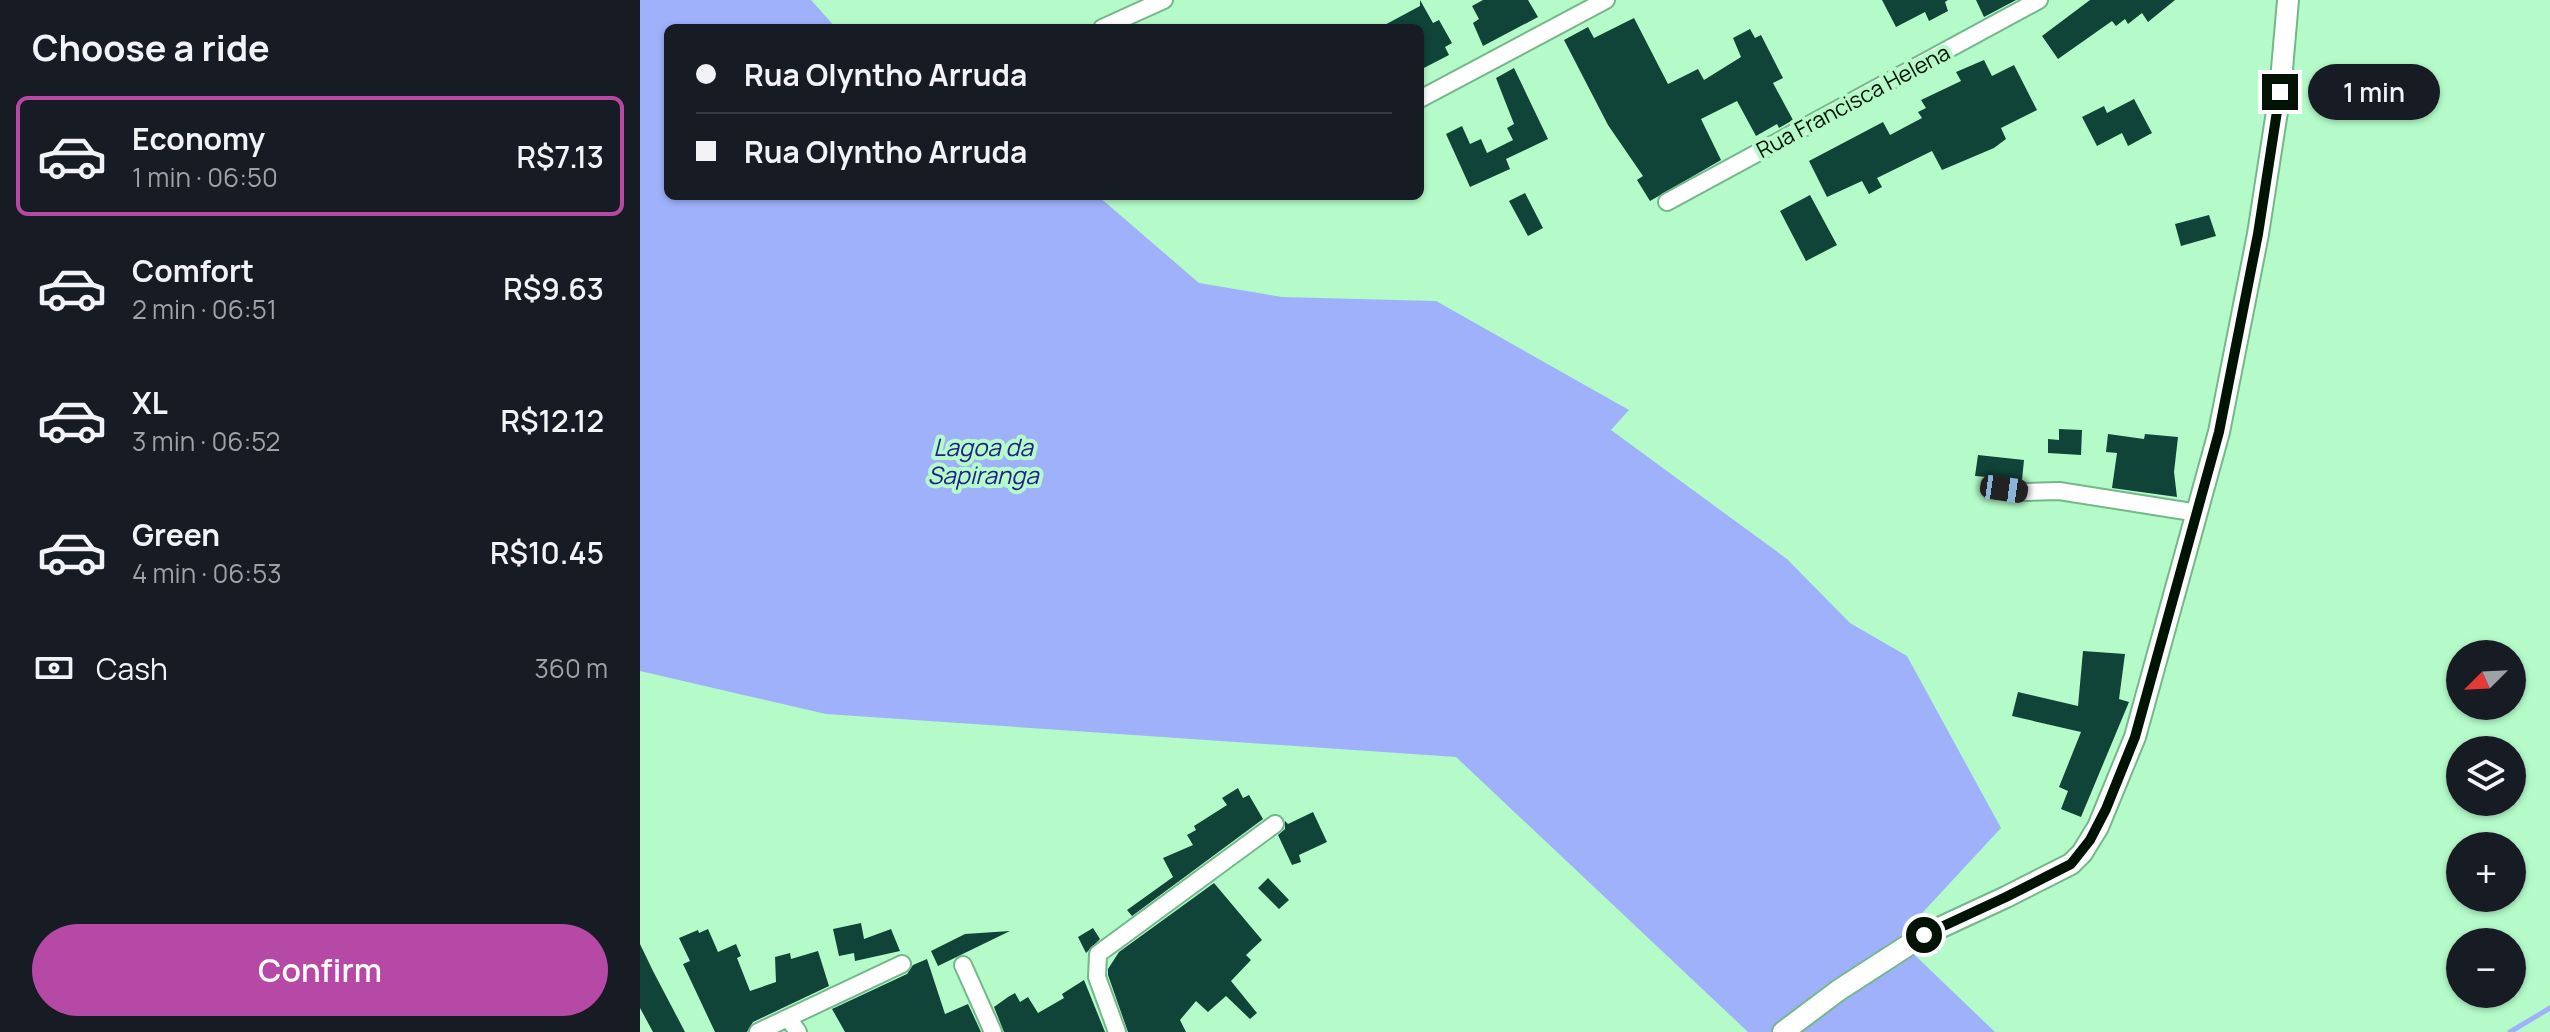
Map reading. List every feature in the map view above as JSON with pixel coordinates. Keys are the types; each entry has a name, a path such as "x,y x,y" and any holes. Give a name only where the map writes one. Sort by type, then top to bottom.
{"street":[{"path":"1111,24 1164,0"},
{"path":"1424,97 1606,0"},
{"name":"Rua Francisca Helena","path":"1667,202 2039,0"},
{"path":"1783,1032 1839,990 1924,935 2056,872 2078,858 2106,809 2135,737 2219,432 2255,249 2280,92 2288,0"},
{"path":"2004,489 2059,491 2198,513"},
{"path":"1117,1032 1097,977 1098,954 1275,824"},
{"path":"758,1032 902,964"},
{"path":"963,965 993,1032"},
{"path":"788,1018 798,1032"}],"water":[{"name":"Lagoa da Sapiranga","path":"640,0 811,0 832,24 664,24 664,200 1103,200 1199,283 1282,297 1436,301 1629,410 1611,430 1787,559 1850,623 1907,656 2001,828 1898,939 1995,1032 1748,1032 1456,757 826,714 640,671"}],"building":[{"path":"1420,0 1433,23 1439,20 1452,43 1445,47 1449,55 1424,68 1424,24 1386,24 1420,6"},
{"path":"1483,0 1528,0 1538,17 1483,46 1473,23 1479,19 1472,6"},
{"path":"1882,0 1948,0 1945,2 1948,11 1929,21 1925,12 1896,27"},
{"path":"1976,0 2016,0 1984,17"},
{"path":"2090,0 2175,0 2148,22 2142,13 2128,24 2125,19 2116,26 2112,21 2058,59 2042,36"},
{"path":"1634,18 1668,84 1698,69 1704,80 1741,57 1733,38 1750,29 1755,38 1761,35 1783,78 1773,83 1793,120 1779,128 1777,124 1756,136 1737,101 1701,119 1721,160 1650,201 1637,180 1643,176 1608,125 1564,40 1588,27 1594,38"},
{"path":"1984,60 1992,76 2014,65 2037,110 2001,128 2006,139 1994,148 1942,170 1932,151 1877,178 1882,187 1869,194 1862,181 1827,197 1809,161 1883,122 1890,135 1922,118 1918,112 1926,108 1921,100 1961,81 1956,72"},
{"path":"1514,68 1548,139 1506,159 1510,169 1470,187 1446,134 1462,126 1470,144 1481,139 1487,153 1513,140 1507,128 1514,124 1496,78"},
{"path":"2134,99 2152,133 2128,146 2122,133 2097,146 2082,117 2104,106 2107,113"},
{"path":"1525,193 1543,228 1528,236 1509,201"},
{"path":"1810,195 1837,245 1806,261 1780,211"},
{"path":"2209,215 2216,236 2181,246 2175,224"},
{"path":"2059,429 2082,430 2081,455 2048,453 2048,439 2059,440"},
{"path":"2108,434 2144,439 2145,434 2178,437 2174,472 2177,497 2112,488 2117,453 2106,452"},
{"path":"1978,455 2024,460 2022,480 1975,476"},
{"path":"2083,651 2125,654 2119,699 2129,702 2081,817 2061,809 2068,791 2059,787 2081,732 2012,716 2018,692 2078,706"},
{"path":"1238,788 1243,798 1249,795 1263,819 1132,916 1127,910 1173,877 1163,858 1193,845 1187,835 1196,830 1194,826 1227,805 1222,798"},
{"path":"1313,812 1327,842 1299,855 1301,862 1292,865 1278,835 1285,829 1285,821 1288,824"},
{"path":"1268,878 1289,900 1279,909 1258,888"},
{"path":"1214,883 1262,940 1246,955 1251,960 1231,981 1257,1013 1250,1019 1226,996 1208,1012 1196,1001 1180,1020 1186,1032 1128,1032 1108,969 1119,952"},
{"path":"861,923 864,939 891,929 900,951 855,961 854,953 839,956 833,929"},
{"path":"1093,928 1100,939 1086,953 1078,937"},
{"path":"708,929 718,952 736,944 741,956 737,958 750,991 776,982 775,957 790,953 791,959 818,951 829,986 753,1022 747,1032 715,1032 683,964 690,961 679,938"},
{"path":"1010,931 938,966 931,951 965,934"},
{"path":"640,944 685,1032 653,1032 640,1008"},
{"path":"927,959 945,1014 968,1004 981,1032 845,1032 832,1009 907,974 913,965"},
{"path":"1084,980 1105,1032 1004,1032 994,1007 1008,997 1015,993 1020,1002 1028,997 1038,1013 1064,998 1062,994"}],"waterway":[{"path":"2510,1032 2550,1008"}],"route":[{"path":"1924,935 2071,864 2090,840 2106,809 2135,737 2219,432 2258,234 2280,92"}]}
